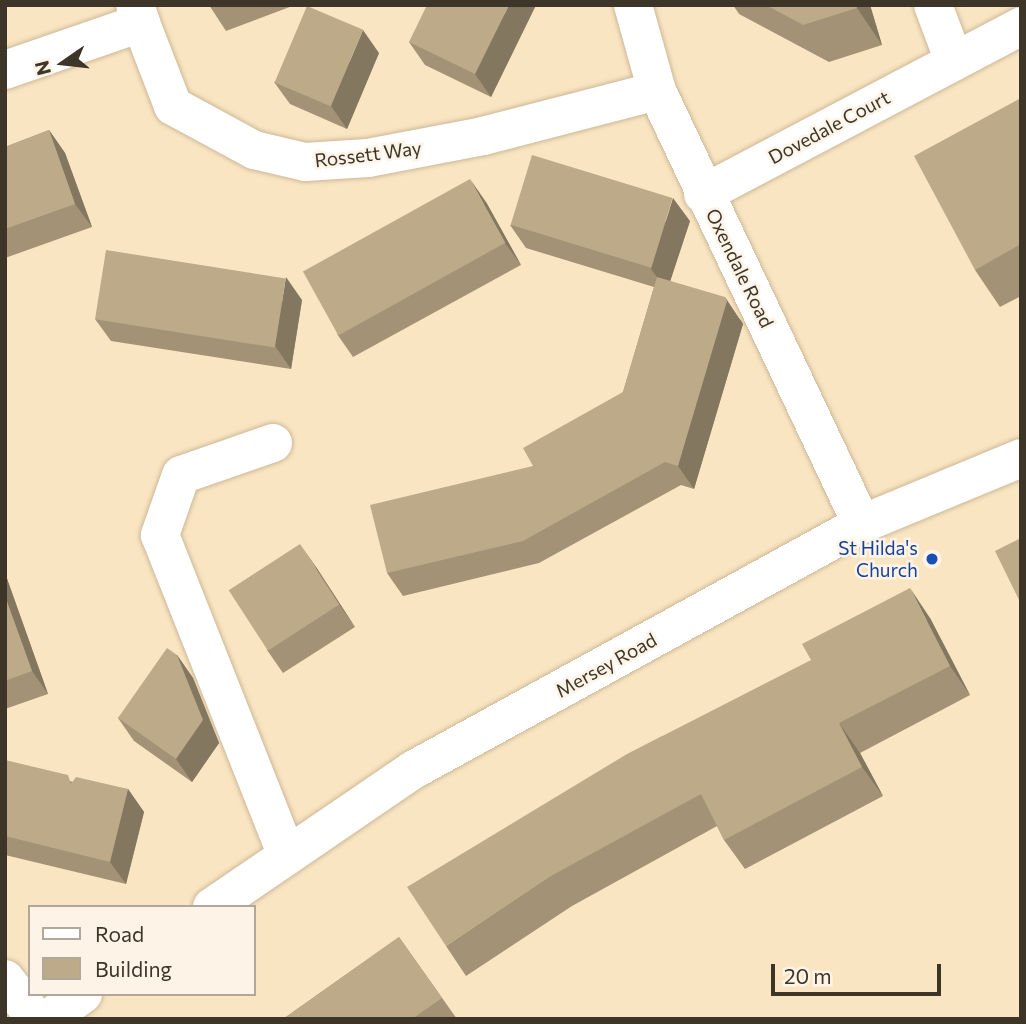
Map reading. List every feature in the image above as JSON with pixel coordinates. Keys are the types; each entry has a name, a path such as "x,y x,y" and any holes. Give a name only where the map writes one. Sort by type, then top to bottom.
{"street":[{"name":"Oxendale Road","path":"634,5 657,91 703,194 862,524"},
{"path":"933,5 954,61"},
{"name":"Rossett Way","path":"138,14 173,106 254,150 305,162 368,158 483,136 657,91"},
{"path":"5,70 138,14"},
{"name":"Dovedale Court","path":"703,194 1021,26"},
{"path":"273,443 181,475 160,535 286,856"},
{"name":"Mersey Road","path":"215,905 413,770 862,524 1021,458"},
{"path":"5,979 36,1019"},
{"path":"48,1019 80,996"}],"building":[{"path":"427,5 509,5 475,74 409,42"},
{"path":"766,5 856,5 857,8 803,25"},
{"path":"307,6 363,30 331,106 275,82"},
{"path":"1021,98 1021,244 975,270 914,156"},
{"path":"49,130 75,204 5,229 5,147"},
{"path":"532,155 673,198 651,268 511,225"},
{"path":"470,179 505,243 338,335 303,272"},
{"path":"106,250 286,278 275,348 95,319"},
{"path":"657,277 725,297 727,301 678,466 665,462 523,541 387,573 370,505 533,466 523,448 623,392"},
{"path":"1021,538 1021,604 995,551"},
{"path":"300,544 339,604 268,651 229,590"},
{"path":"910,588 950,666 839,723 862,767 724,840 701,794 551,876 446,946 407,887 627,754 811,660 802,644"},
{"path":"5,596 32,671 5,681"},
{"path":"167,648 177,655 203,720 176,759 118,718"},
{"path":"5,760 68,775 71,784 76,777 128,789 110,862 5,836"},
{"path":"399,937 442,998 412,1019 283,1019"}],"place":[{"name":"St Hilda's Church","path":"932,559"}]}
